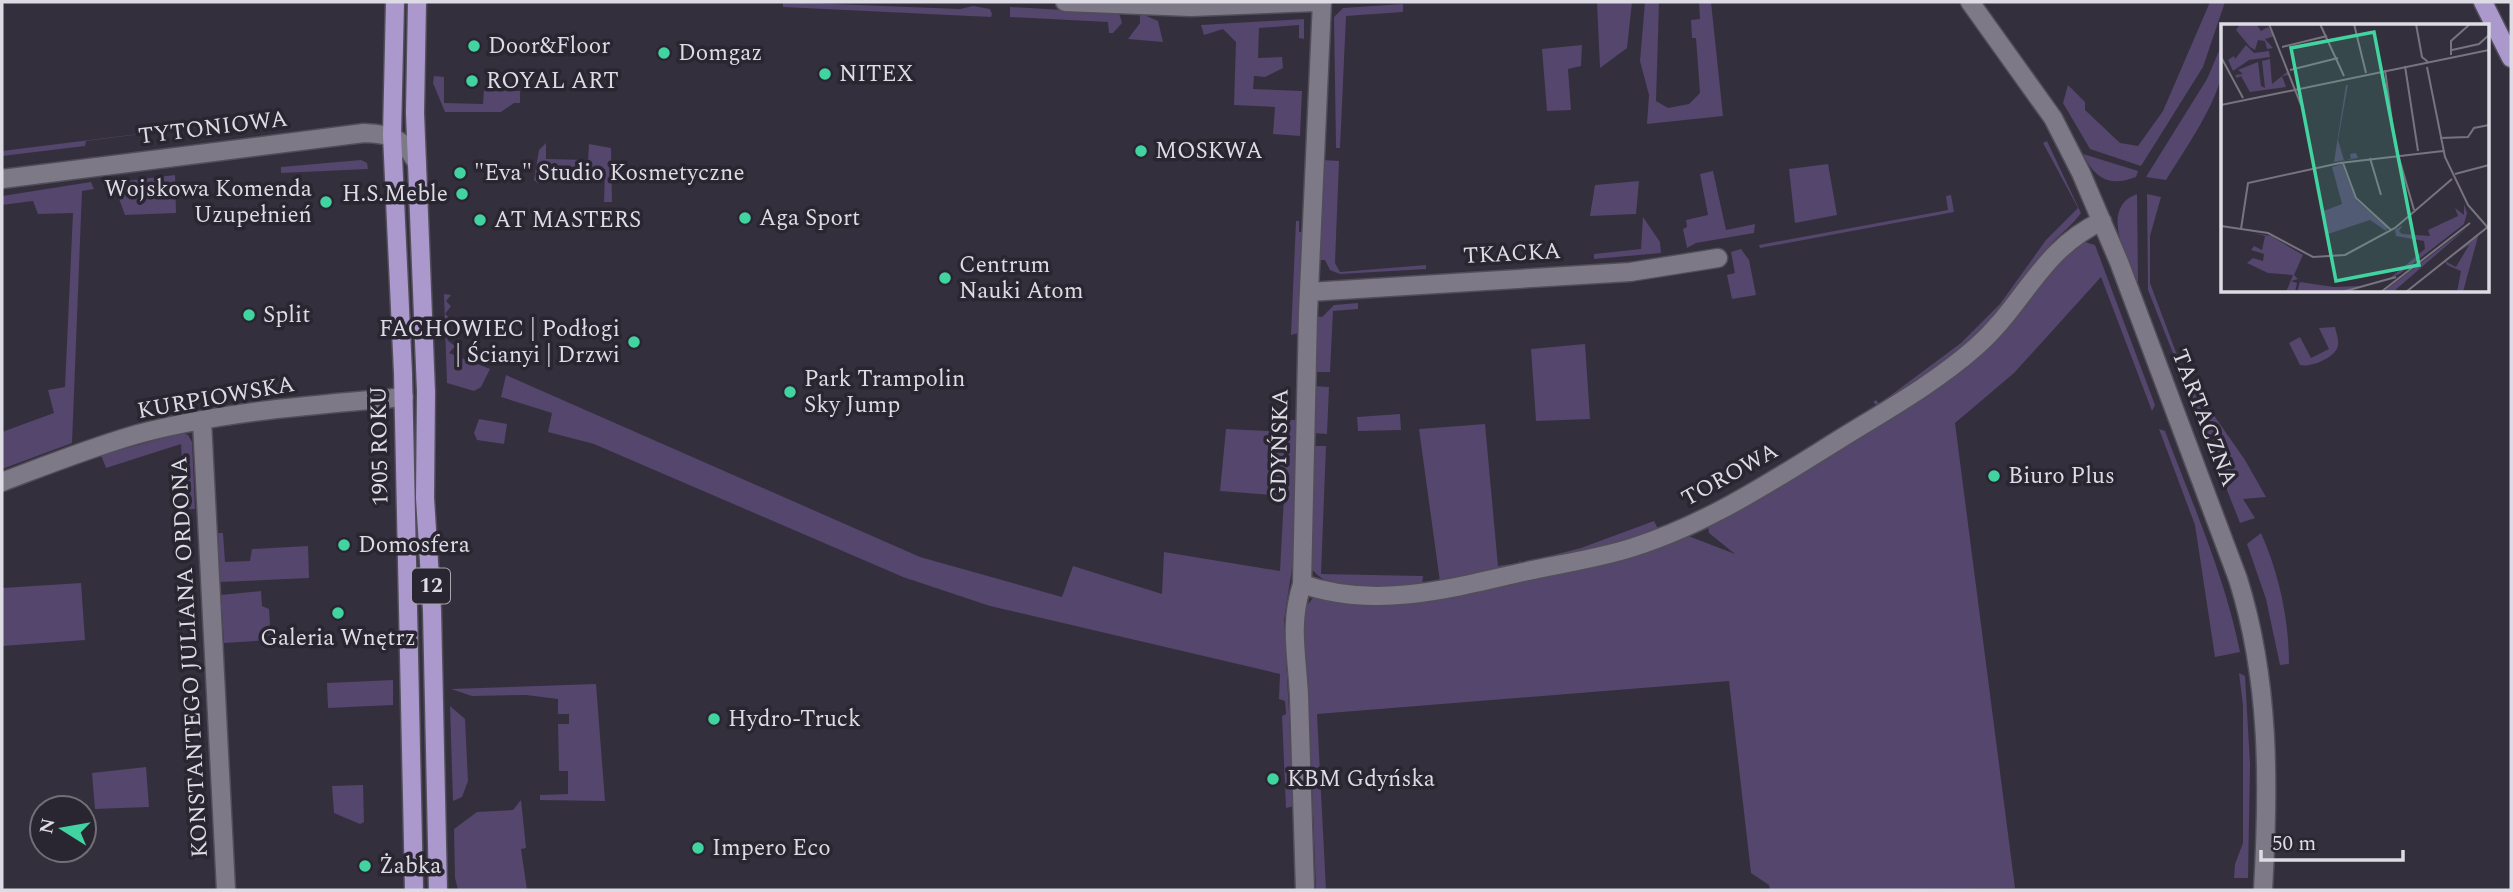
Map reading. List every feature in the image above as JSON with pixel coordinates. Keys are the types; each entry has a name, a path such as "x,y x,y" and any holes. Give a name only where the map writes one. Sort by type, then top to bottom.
{"main road":[{"name":"1905 ROKU","path":"395,2 391,135 404,397 414,890"},
{"name":"1905 ROKU","path":"417,2 417,163 439,890"},
{"path":"2483,2 2511,58"}],"street":[{"path":"1065,2 1211,7 1316,2"},
{"name":"GDYŃSKA","path":"1305,890 1293,613 1302,583 1309,292 1322,2"},
{"name":"TARTACZNA","path":"1970,2 2053,118 2102,221 2220,528 2253,631 2265,706 2263,890"},
{"name":"TYTONIOWA","path":"2,179 364,134 391,135"},
{"path":"391,135 407,144 417,163"},
{"name":"TOROWA","path":"1302,583 1356,596 1387,596 1442,590 1633,548 1697,524 1780,477 1943,372 1996,328 2061,246 2081,231 2102,221"},
{"name":"TKACKA","path":"1309,292 1630,272 1718,258"},
{"name":"KURPIOWSKA","path":"2,482 138,434 202,421 404,397"},
{"name":"KONSTANTEGO JULIANA ORDONA","path":"202,421 226,890"}],"shaded area":[{"path":"783,2 960,9 973,6 990,9 992,14 991,17 783,7"},
{"path":"1597,2 1632,2 1627,48 1600,68"},
{"path":"1645,2 1659,2 1656,101 1668,108 1689,104 1700,93 1696,38 1692,38 1691,20 1700,19 1699,2 1711,2 1723,116 1647,124 1649,95 1640,61"},
{"path":"2210,2 2225,2 2203,67 2141,166 2090,149 2063,103 2068,85 2085,102 2085,110 2120,143 2138,146 2163,111"},
{"path":"1403,4 1403,12 1346,16 1340,148 1336,148 1334,17 1343,8"},
{"path":"1010,7 1119,13 1122,23 1113,33 1109,33 1108,22 1010,17"},
{"path":"1140,13 1158,21 1163,42 1128,39 1140,23"},
{"path":"1304,19 1304,39 1299,38 1299,25 1259,28 1258,58 1282,57 1283,68 1265,77 1254,76 1253,89 1302,91 1300,136 1273,134 1275,107 1234,105 1236,42 1223,29 1204,35 1201,25"},
{"path":"1582,45 1581,66 1568,69 1571,110 1547,111 1542,49"},
{"path":"2221,46 2219,85 2199,127 2166,180 2146,177 2207,79"},
{"path":"434,76 444,77 444,103 483,104 484,90 520,91 520,103 514,103 501,112 445,112 433,83"},
{"path":"267,118 86,141 85,146 2,156 2,151"},
{"path":"2047,141 2081,213 2051,244 2005,305 1985,326 1941,363 1879,407 1873,402 1876,400 1879,404 1961,343 2000,304 2046,240 2078,208 2043,143"},
{"path":"546,143 546,159 588,160 589,144 611,148 612,202 604,202 605,169 539,166 538,183 534,180 539,150"},
{"path":"2083,154 2138,171 2136,177 2118,181 2104,179 2093,170"},
{"path":"361,160 367,163 368,169 281,173 281,167"},
{"path":"1323,160 1339,161 1335,263 1340,272 1426,265 1426,269 1340,274 1330,270 1325,260 1318,260"},
{"path":"1828,164 1837,215 1795,223 1789,169"},
{"path":"1713,171 1726,230 1755,224 1754,233 1696,243 1687,248 1683,229 1687,227 1686,220 1708,215 1700,174"},
{"path":"175,175 176,213 125,215 115,188 110,188 110,183"},
{"path":"1639,181 1636,214 1590,216 1595,185"},
{"path":"91,182 94,189 82,191 72,443 2,469 2,432 54,413 48,390 65,387 73,213 38,214 33,201 2,205 2,196"},
{"path":"2137,194 2138,283 2123,248 2118,222 2119,210 2125,201"},
{"path":"2147,194 2161,197 2150,236 2150,283 2183,371 2245,460 2266,497 2243,499 2255,518 2240,523 2148,290"},
{"path":"1951,195 1954,212 1760,248 1759,245 1948,210 1946,196"},
{"path":"1643,217 1660,242 1661,253 1594,259 1594,254 1641,249"},
{"path":"1296,221 1299,221 1299,232 1302,232 1298,333 1291,335"},
{"path":"2079,243 2095,245 2155,405 2152,411 2101,277 2014,373 1955,423 2015,888 1770,890 1769,885 1751,873 1729,681 1317,714 1326,890 1316,890 1309,709 1301,631 1305,608 1316,594 1365,604 1416,600 1683,537 1691,537 1735,554 1709,533 1708,526 1881,423"},
{"path":"1741,249 1749,260 1756,295 1732,299 1727,275 1735,273 1731,252"},
{"path":"444,294 451,295 446,301 451,306 445,314 452,320 446,327 453,333 447,340 455,346 449,353 490,369 481,387 474,391 447,383"},
{"path":"1358,303 1358,309 1333,311 1330,372 1314,372 1316,316 1322,317 1334,305"},
{"path":"2335,327 2338,343 2333,354 2317,363 2300,365 2289,343 2300,337 2311,358 2329,349 2319,328"},
{"path":"1585,344 1590,419 1536,421 1531,349"},
{"path":"506,375 920,557 1062,597 1073,566 1162,594 1164,552 1280,571 1284,496 1220,491 1226,429 1286,432 1287,420 1296,420 1293,562 1284,620 1294,806 1286,808 1282,716 1286,714 1285,701 1279,699 1280,674 990,606 903,577 594,444 548,432 552,413 501,397"},
{"path":"1313,386 1329,387 1327,434 1312,433"},
{"path":"1400,414 1401,430 1358,431 1357,417"},
{"path":"479,419 507,424 504,444 477,440 474,433"},
{"path":"1485,424 1498,566 1519,563 1520,560 1522,566 1440,582 1419,429"},
{"path":"2159,429 2165,431 2207,540 2226,596 2240,652 2215,657 2195,525"},
{"path":"182,433 188,435 192,442 195,509 185,509 181,444 106,468 101,455"},
{"path":"1312,446 1326,446 1321,574 1423,576 1422,584 1377,589 1345,587 1330,583 1309,565"},
{"path":"1654,521 1659,531 1606,547 1538,559 1581,548"},
{"path":"218,533 223,533 225,562 250,561 252,549 308,546 309,578 220,582"},
{"path":"2261,533 2282,597 2289,664 2280,665 2266,599 2247,544"},
{"path":"81,583 85,640 2,646 2,588"},
{"path":"261,591 262,606 269,609 271,640 224,643 221,595"},
{"path":"2239,673 2245,676 2250,764 2248,878 2234,878 2235,864 2243,843 2243,705"},
{"path":"393,680 393,705 328,708 327,683"},
{"path":"596,684 605,801 540,800 540,795 568,794 568,771 559,771 558,724 569,724 569,714 558,714 558,699 526,695 472,696 451,689"},
{"path":"450,706 465,719 468,781 462,797 453,801"},
{"path":"146,767 149,807 98,809 98,794 94,794 92,773"},
{"path":"363,785 364,822 360,824 334,813 332,786"},
{"path":"521,800 526,848 521,849 527,890 458,890 455,878 454,829 477,812 513,810"}],"place":[{"name":"Door&Floor","path":"474,46"},
{"name":"Domgaz","path":"664,53"},
{"name":"NITEX","path":"825,74"},
{"name":"ROYAL ART","path":"472,81"},
{"name":"MOSKWA","path":"1141,151"},
{"name":"\"Eva\" Studio Kosmetyczne","path":"460,173"},
{"name":"H.S.Meble","path":"462,194"},
{"name":"Wojskowa Komenda Uzupełnień","path":"326,202"},
{"name":"Aga Sport","path":"745,218"},
{"name":"AT MASTERS","path":"480,220"},
{"name":"Centrum Nauki Atom","path":"945,278"},
{"name":"Split","path":"249,315"},
{"name":"FACHOWIEC | Podłogi | Ścianyi | Drzwi","path":"634,342"},
{"name":"Park Trampolin Sky Jump","path":"790,392"},
{"name":"Biuro Plus","path":"1994,476"},
{"name":"Domosfera","path":"344,545"},
{"name":"Galeria Wnętrz","path":"338,613"},
{"name":"Hydro-Truck","path":"714,719"},
{"name":"KBM Gdyńska","path":"1273,779"},
{"name":"Impero Eco","path":"698,848"},
{"name":"Żabka","path":"365,866"}]}
